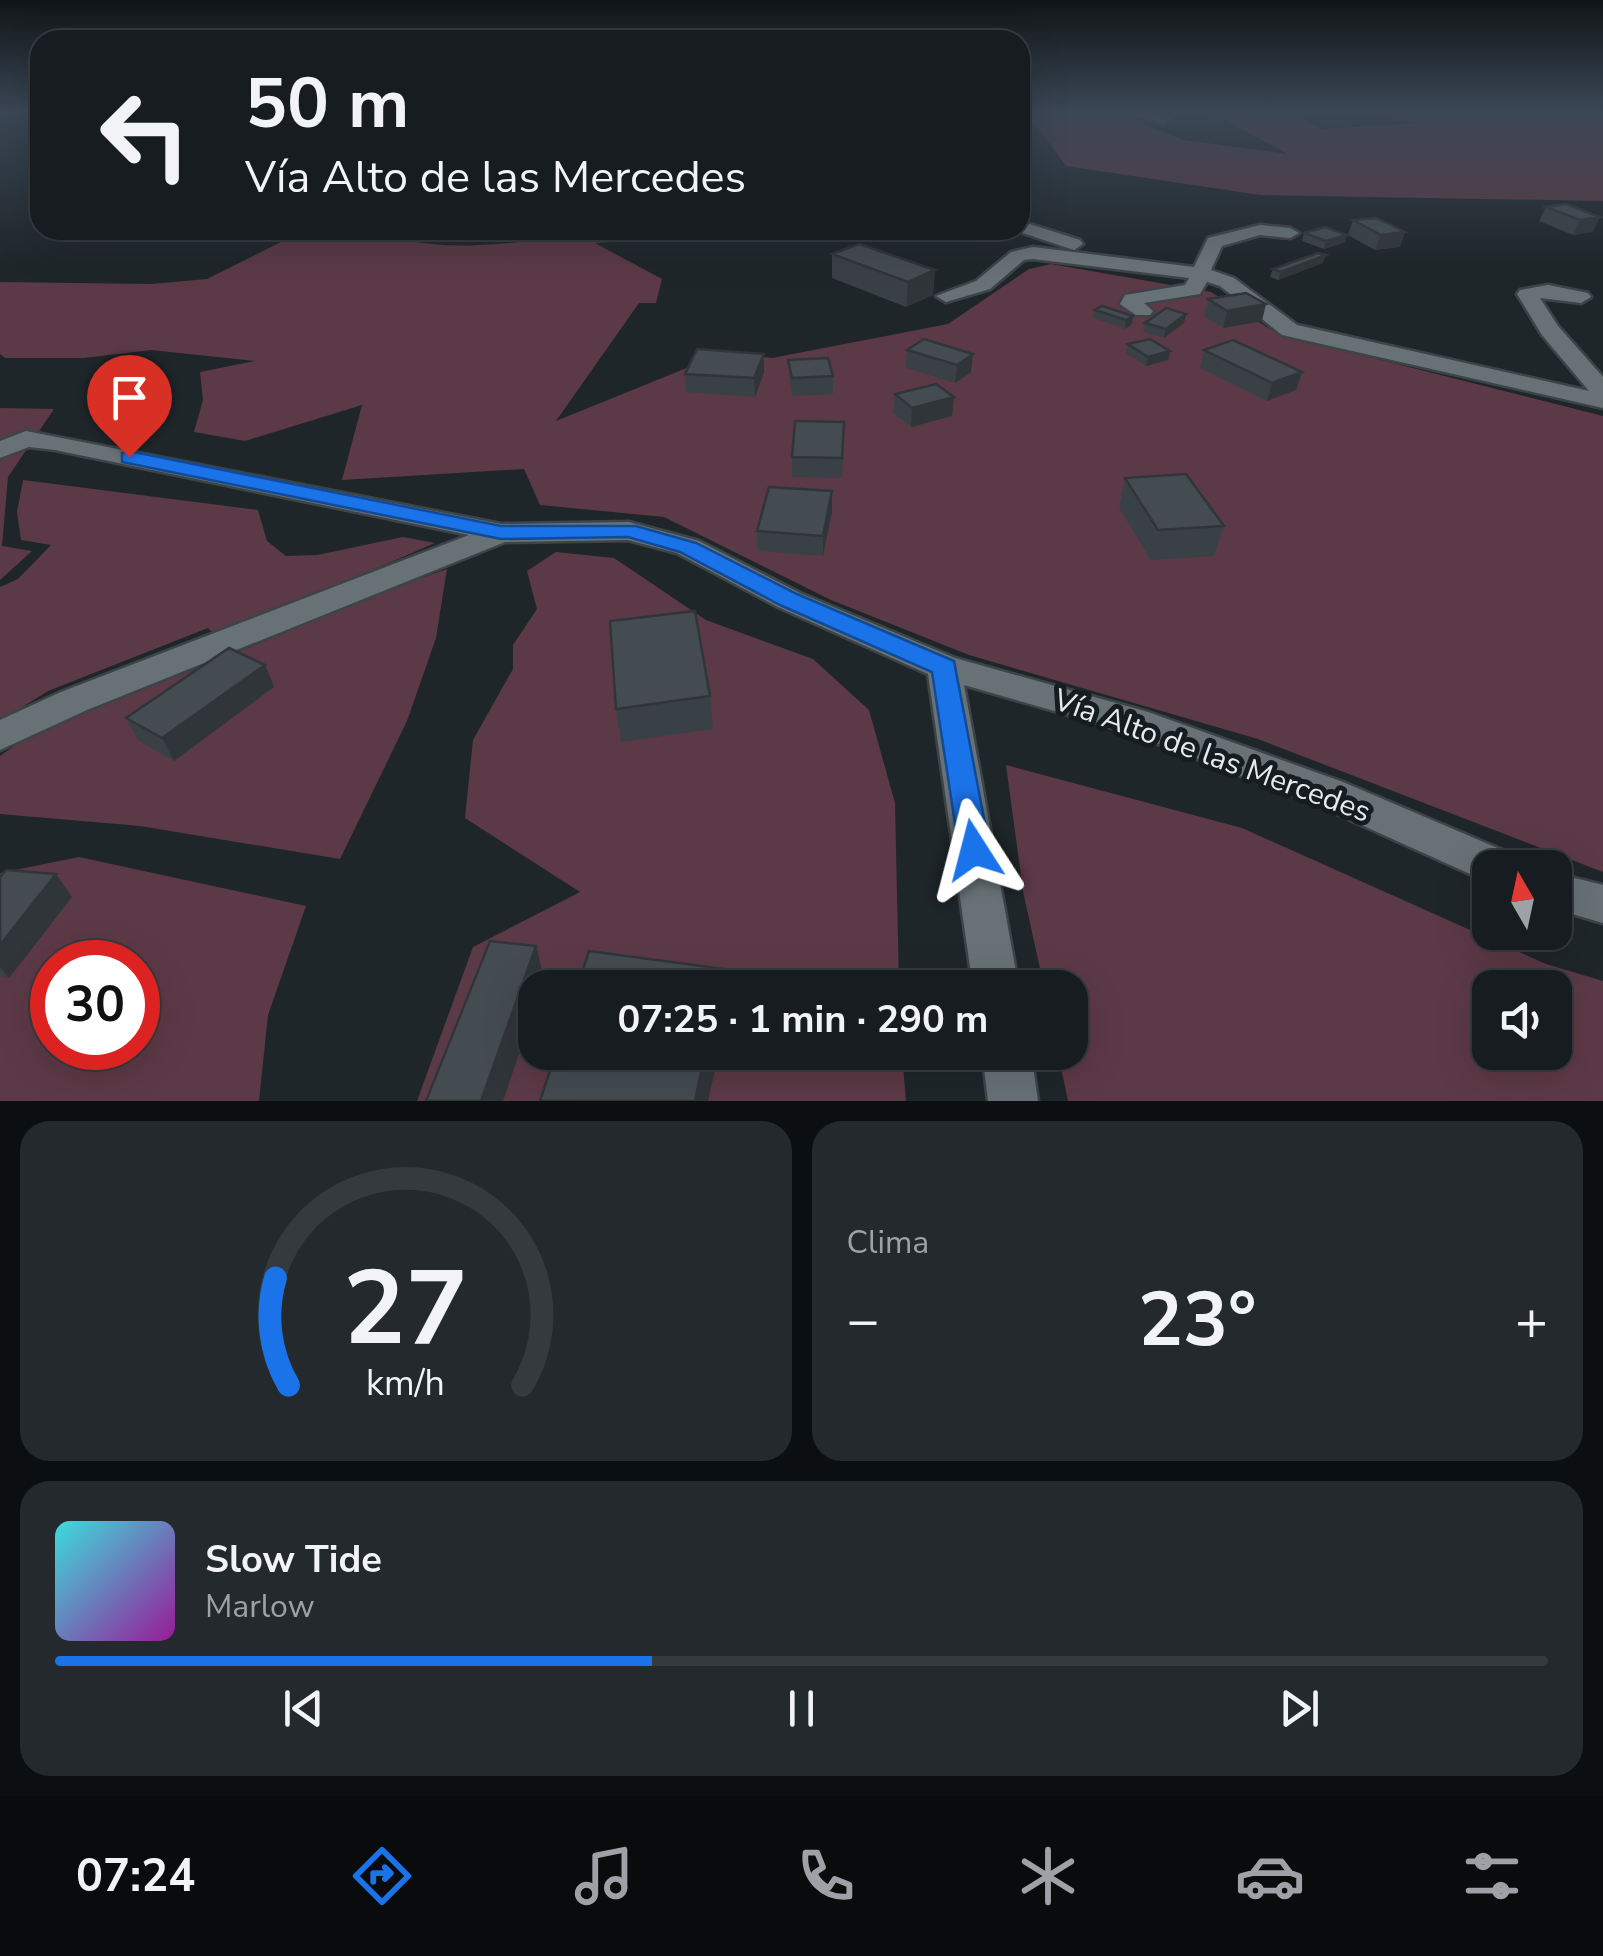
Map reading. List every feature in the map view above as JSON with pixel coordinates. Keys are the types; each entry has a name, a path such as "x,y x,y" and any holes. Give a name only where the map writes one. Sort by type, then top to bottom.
{"street":[{"path":"1030,230 1065,242 1201,269 1227,282 1290,330 1603,401"},
{"path":"1143,312 1130,304 1132,299 1194,290 1214,242 1260,230 1290,233"},
{"path":"946,296 983,284 1018,256 1033,253 1099,264 1201,269"},
{"path":"1582,298 1548,291 1527,294 1550,330 1603,392"},
{"name":"Vía Alto de las Mercedes","path":"0,450 26,438 55,442 501,533 628,531 688,548 788,600 944,667 1135,721 1328,793 1472,856"},
{"path":"0,736 74,701 501,533"},
{"path":"944,667 993,970"},
{"path":"1572,896 1603,904"},
{"path":"1009,1070 1013,1101"}],"shaded area":[{"path":"1064,163 1603,163 1603,201 1260,195"},
{"path":"285,240 402,240 462,246 537,240 645,240 595,243 662,279 656,303 639,303 556,421 726,352 772,358 948,324 1029,269 1051,264 1211,292 1278,334 1603,416 1603,872 1572,860 1572,850 1546,850 1258,739 969,655 831,600 664,517 540,505 524,469 342,480 362,405 245,441 194,432 203,400 200,372 255,361 151,350 84,358 5,358 0,354 0,282 151,284 207,279"},
{"path":"0,408 54,409 8,477 2,546 32,551 0,580"},
{"path":"23,480 258,510 267,541 286,556 317,555 403,537 435,543 217,637 208,628 48,691 0,721 0,587 18,579 51,545 21,540 17,512"},
{"path":"556,552 614,558 706,620 813,659 869,710 895,803 899,970 518,970 518,1070 903,1070 906,1101 417,1101 473,947 580,892 465,818 473,740 513,669 513,645 537,609 527,571"},
{"path":"447,569 436,638 407,721 340,859 140,826 0,814 0,756 48,722 210,664 366,598"},
{"path":"1006,765 1242,828 1472,931 1472,950 1515,950 1566,970 1472,970 1472,1070 1572,1070 1572,972 1603,981 1603,1101 1068,1101 1062,1070 1088,1070 1088,970 1040,970 1023,891"},
{"path":"79,857 306,906 268,1015 259,1101 0,1101 0,873"}],"building":[{"path":"1566,204 1600,217 1580,220 1546,207"},
{"path":"1377,218 1405,232 1381,235 1353,220"},
{"path":"1325,227 1347,235 1326,241 1304,233"},
{"path":"859,244 935,270 908,282 832,254"},
{"path":"1318,253 1326,255 1281,272 1273,269"},
{"path":"1246,293 1266,304 1227,311 1208,299"},
{"path":"1102,306 1133,316 1126,320 1095,310"},
{"path":"1166,308 1186,314 1166,329 1145,323"},
{"path":"924,339 973,354 957,365 907,350"},
{"path":"1150,339 1170,351 1148,357 1128,344"},
{"path":"1233,340 1302,372 1272,383 1204,350"},
{"path":"697,349 764,354 754,378 685,374"},
{"path":"828,358 833,376 792,378 788,360"},
{"path":"936,384 954,397 912,408 895,394"},
{"path":"795,421 844,422 842,458 792,457"},
{"path":"1186,474 1224,526 1158,530 1125,478"},
{"path":"769,487 832,491 823,536 757,531"},
{"path":"695,611 710,696 616,709 610,621"},
{"path":"229,648 265,665 162,738 126,718"},
{"path":"6,870 56,874 0,945 0,877"},
{"path":"490,941 536,946 527,970 518,970 518,997 481,1101 426,1101"},
{"path":"589,951 724,969 724,970 583,970"},
{"path":"550,1070 701,1070 695,1101 540,1101"}],"route":[{"path":"129,457 501,533 628,531 688,548 788,600 944,667 974,850"}]}
